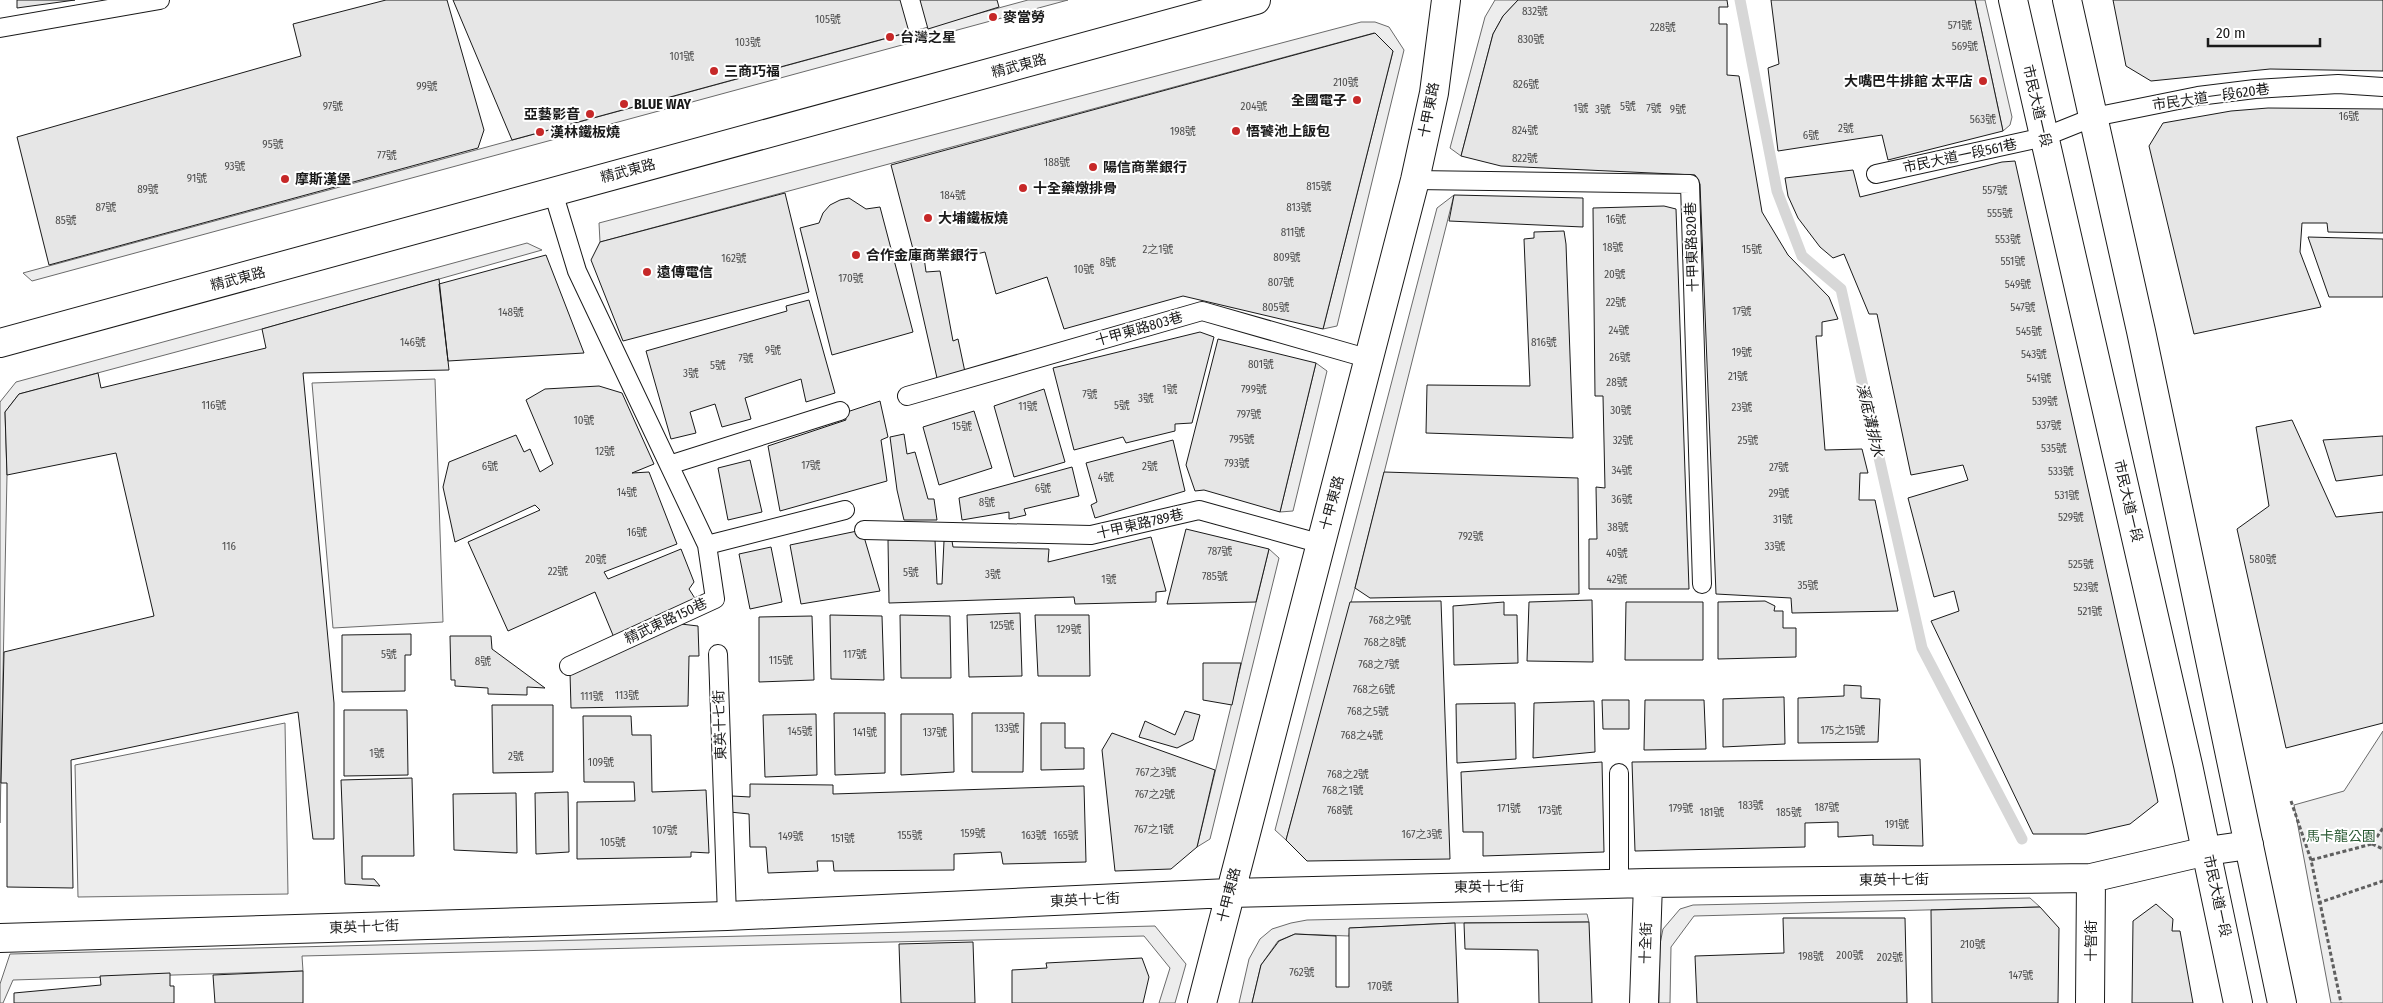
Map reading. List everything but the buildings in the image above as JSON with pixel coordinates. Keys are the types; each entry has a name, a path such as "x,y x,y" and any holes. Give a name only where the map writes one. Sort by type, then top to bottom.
{"street":[{"name":"精武東路","path":"0,343 1256,0"},
{"name":"十甲東路","path":"1202,1003 1415,180 1434,92 1446,0"},
{"name":"市民大道一段","path":"2013,0 2207,851 2238,1003"},
{"path":"2067,0 2186,537 2282,1003"},
{"name":"東英十七街","path":"0,938 727,916 1229,893 1648,883 2091,878 2207,851 2249,846"},
{"name":"十智街","path":"2090,1003 2091,878"},
{"name":"十全街","path":"1644,1003 1648,883"}],"lane":[{"path":"0,28 160,0"},
{"name":"市民大道一段620巷","path":"2044,137 2094,117 2198,96 2255,89 2338,84 2383,86"},
{"name":"市民大道一段561巷","path":"1876,174 2044,137"},
{"name":"十甲東路820巷","path":"1415,180 1690,184 1702,584"},
{"name":"精武東路150巷","path":"552,192 577,271 707,546 715,599 569,666"},
{"name":"十甲東路803巷","path":"907,396 1202,311 1370,359"},
{"path":"669,465 840,411"},
{"path":"707,546 844,510"},
{"name":"十甲東路789巷","path":"864,530 1090,535 1199,510 1322,544"},
{"name":"東英十七街","path":"718,654 727,916"},
{"path":"1619,773 1619,884"}],"path":[{"path":"2291,801 2311,860 2318,903 2341,1003"},
{"path":"2372,844 2383,828"},
{"path":"2311,860 2372,844 2383,849"},
{"path":"2318,903 2383,881"}],"shaded area":[{"path":"1028,0 1068,0 32,281 23,273"},
{"path":"1495,0 1518,0 1503,16 1493,34 1461,156 1450,148 1485,17"},
{"path":"1975,0 1985,0 2012,117 2010,125 2003,131"},
{"path":"1361,22 1375,22 1389,27 1404,50 1337,326 1323,329 1393,51 1374,33 600,242 599,223"},
{"path":"1454,195 1355,588 1286,840 1275,830 1437,208"},
{"path":"527,243 542,250 262,329 19,394 5,412 7,475 0,823 0,402 16,382"},
{"path":"1316,363 1327,371 1293,511 1280,512"},
{"path":"435,379 443,622 333,628 312,383"},
{"path":"1269,549 1279,558 1210,839 1197,847"},
{"path":"285,723 288,894 78,897 75,765"},
{"name":"馬卡龍公園","path":"2383,731 2383,1003 2331,1003 2294,805 2344,791"},
{"path":"2030,898 2040,907 1694,916 1671,947 1670,1003 1659,1003 1660,944 1663,929 1680,909 1693,905"},
{"path":"1587,914 1589,922 1455,923 1350,928 1349,936 1295,934 1278,941 1261,965 1252,1003 1239,1003 1249,959 1260,939 1272,929 1291,923 1307,920"},
{"path":"1155,926 1186,964 1175,1003 1159,1003 1170,968 1144,936 302,956 303,971 13,980 3,1003 0,1003 0,984 10,954"}],"waterway":[{"name":"溪底溝排水","path":"1740,0 1777,191 1802,256 1841,289 1922,648 2022,839"}],"place":[{"name":"麥當勞","path":"993,17"},
{"name":"台灣之星","path":"890,37"},
{"name":"三商巧福","path":"714,71"},
{"name":"大嘴巴牛排館 太平店","path":"1983,81"},
{"name":"全國電子","path":"1357,100"},
{"name":"BLUE WAY","path":"624,104"},
{"name":"亞藝影音","path":"590,114"},
{"name":"悟饕池上飯包","path":"1236,131"},
{"name":"漢林鐵板燒","path":"540,132"},
{"name":"陽信商業銀行","path":"1093,167"},
{"name":"摩斯漢堡","path":"285,179"},
{"name":"十全藥燉排骨","path":"1023,188"},
{"name":"大埔鐵板燒","path":"928,218"},
{"name":"合作金庫商業銀行","path":"856,255"},
{"name":"遠傳電信","path":"647,272"}]}
